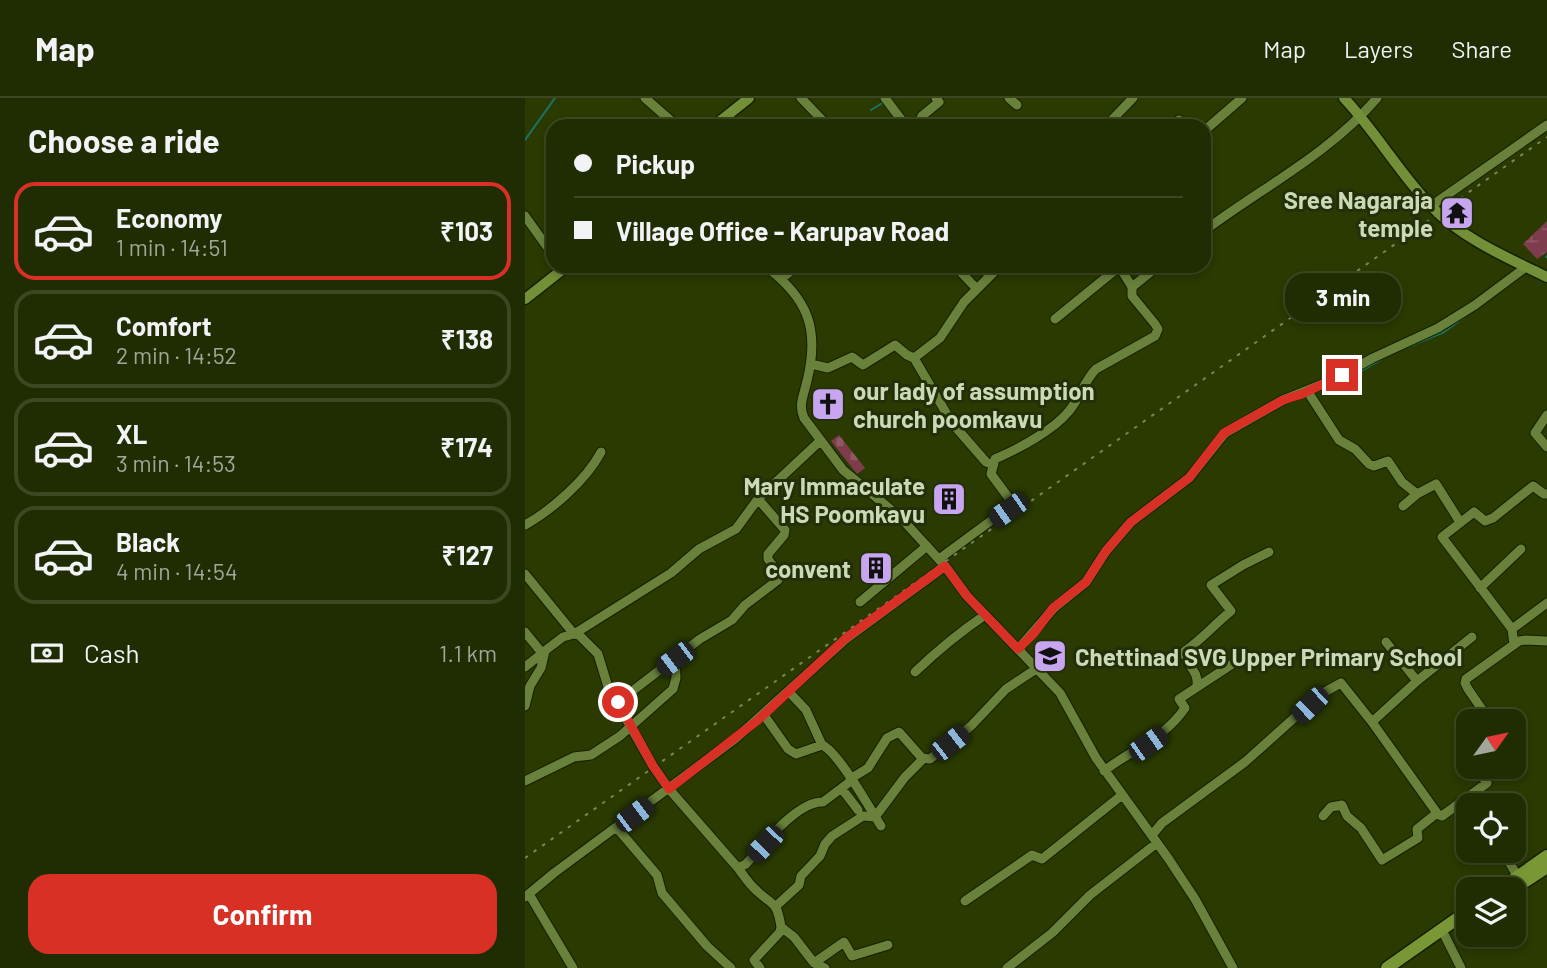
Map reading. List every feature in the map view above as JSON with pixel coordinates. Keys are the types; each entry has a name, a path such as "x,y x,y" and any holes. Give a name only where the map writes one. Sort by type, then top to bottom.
{"highway":[{"path":"1523,877 1547,856"},
{"path":"1526,878 1547,867"},
{"path":"1387,968 1456,919"},
{"path":"1401,968 1456,929"}],"main road":[{"path":"724,119 749,98"},
{"path":"1344,98 1431,206 1462,231 1547,277"},
{"path":"525,299 557,273"}],"street":[{"path":"645,98 669,119"},
{"path":"801,98 821,119"},
{"path":"920,119 939,102 936,98"},
{"path":"1009,98 1017,105"},
{"path":"1113,119 1133,98"},
{"path":"1211,125 1242,98"},
{"path":"1211,225 1314,156 1361,117 1377,98"},
{"path":"887,101 901,119"},
{"path":"1431,206 1547,125"},
{"path":"525,216 546,245"},
{"path":"1018,649 1053,608 1086,582 1106,551 1131,522 1189,478 1224,433 1283,400 1308,392 1446,324 1526,267"},
{"path":"774,273 807,312 811,323 811,364 800,409 820,441 843,470 901,518 985,615 1060,693 1104,771 1195,900 1233,968"},
{"path":"781,279 788,273"},
{"path":"962,273 977,289"},
{"path":"914,358 940,338 964,302 991,273"},
{"path":"1055,319 1111,273"},
{"path":"573,968 527,895 764,715 846,638 1011,506 1011,501 991,474 995,459 1031,442 1067,413 1096,369 1155,336 1158,329 1132,296 1132,287 1123,273"},
{"path":"1132,287 1149,273"},
{"path":"811,364 828,368 852,357 863,365 895,345 914,358 952,423 986,462 992,464"},
{"path":"1308,392 1339,440 1355,449 1369,464 1374,466 1388,461 1402,482 1417,494"},
{"path":"1547,415 1535,433 1547,447"},
{"path":"525,667 563,637 574,634 671,573 699,549 736,530 758,499 820,441"},
{"path":"525,526 551,508 596,462 601,452"},
{"path":"1403,506 1417,494 1436,484 1460,522"},
{"path":"1514,645 1512,629 1442,537 1474,512 1485,521 1493,518 1533,486 1547,494"},
{"path":"618,702 732,620 745,605 778,580 778,573 768,559 768,554 785,530 758,499"},
{"path":"860,602 927,546"},
{"path":"1480,588 1521,549"},
{"path":"1197,686 1198,678 1185,656 1185,650 1231,611 1210,585 1269,552"},
{"path":"525,574 574,634 579,635 598,654 608,687 669,789 750,884 779,912 780,932 754,960 760,968"},
{"path":"1512,629 1547,603"},
{"path":"915,672 944,648 950,639 985,615"},
{"path":"525,632 540,652 545,651"},
{"path":"1372,722 1472,637"},
{"path":"1482,709 1465,681 1514,645 1526,640 1547,641"},
{"path":"1386,642 1417,681"},
{"path":"525,706 530,685 541,668 545,651"},
{"path":"1104,771 1169,728 1185,709 1179,699 1243,657"},
{"path":"525,781 574,757 591,755 620,736 673,689 676,678 675,659"},
{"path":"739,868 795,814 823,802 868,768 887,738 899,732 924,758 930,759 971,726 1006,689 1036,669"},
{"path":"1007,968 1052,933 1090,895 1154,839 1162,823 1245,762 1332,686 1345,685 1437,814 1442,816 1456,809"},
{"path":"789,692 806,709 823,745 831,749 881,826"},
{"path":"764,715 788,749 796,754 823,745"},
{"path":"875,817 924,758"},
{"path":"1479,793 1487,783 1484,779"},
{"path":"842,789 858,810"},
{"path":"965,901 1032,855 1042,859 1122,794"},
{"path":"1323,816 1331,807 1342,805 1347,816 1361,828 1382,860 1417,838 1417,829 1437,814"},
{"path":"775,907 799,886 801,876 820,856 832,836 863,816 875,817"},
{"path":"617,828 657,875 663,893 707,946 731,968"},
{"path":"781,927 794,937 814,962 825,968"},
{"path":"1445,936 1461,968"},
{"path":"814,962 844,942 852,956 888,945"},
{"path":"1020,957 1028,968"}],"green space":[{"path":"1547,221 1547,252 1537,259 1523,244"},
{"path":"839,435 865,468 857,474 831,441"}],"waterway":[{"path":"525,140 555,98"},
{"path":"871,110 884,102"},
{"path":"1398,351 1444,332 1470,313"},
{"path":"1342,382 1384,358"}],"railway":[{"path":"525,858 1547,137"}],"place":[{"name":"Sree Nagaraja temple","path":"1457,213"},
{"name":"our lady of assumption church poomkavu","path":"828,404"},
{"name":"Mary Immaculate HS Poomkavu","path":"949,499"},
{"name":"convent","path":"876,568"},
{"name":"Chettinad SVG Upper Primary School","path":"1050,656"}],"route":[{"path":"618,702 653,766 669,789 758,720 846,638 945,566 967,596 1018,649 1053,608 1086,582 1106,551 1131,522 1189,478 1224,433 1283,400 1342,375"}]}
